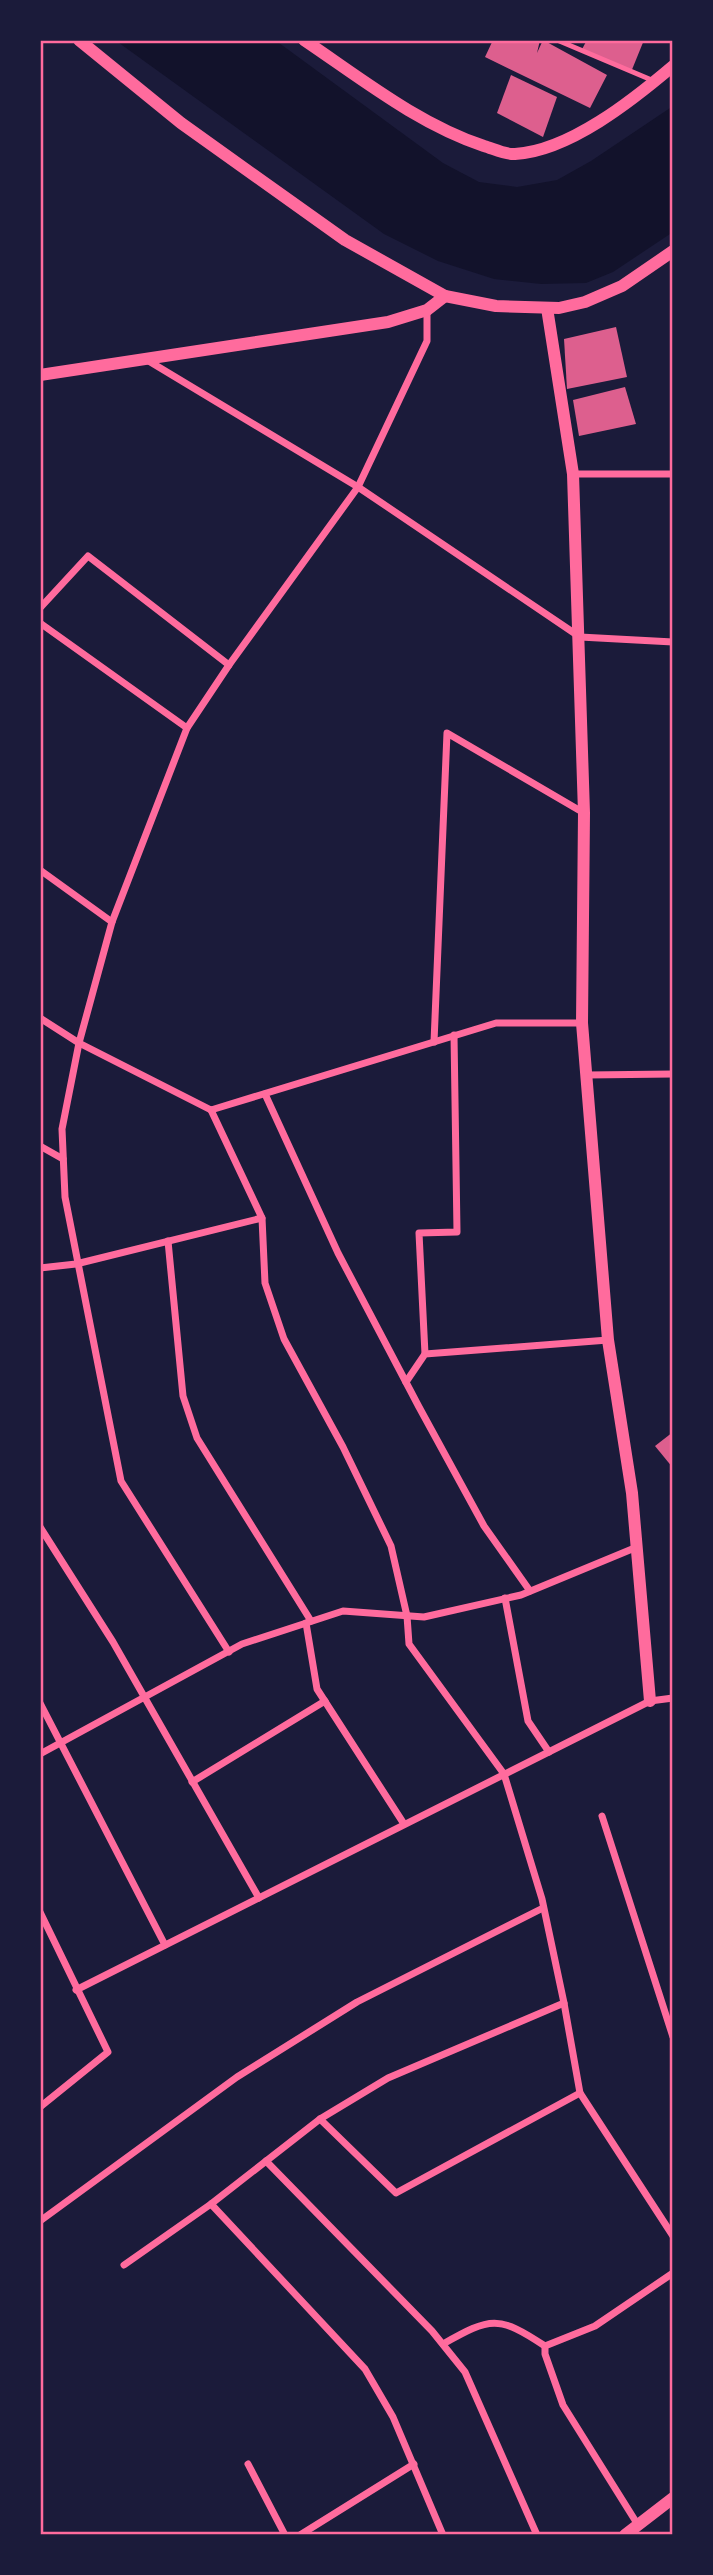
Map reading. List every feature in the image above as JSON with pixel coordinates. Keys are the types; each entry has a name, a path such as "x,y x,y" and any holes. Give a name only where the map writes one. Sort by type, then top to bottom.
{"street":[{"path":"79,40 181,122 345,240 445,296 496,306 559,308 585,302 622,286 673,251"},
{"path":"304,40 423,120 461,138 514,154 546,147 598,124 673,66"},
{"path":"40,375 388,322 427,310 445,296"},
{"path":"547,308 573,474 584,813 582,1023 608,1340 632,1493 650,1701"},
{"path":"229,1652 121,1481 76,1264 65,1197 62,1129 79,1043 112,922 187,728 229,665 358,487 427,341 427,310"},
{"path":"144,358 358,487 580,637 673,642"},
{"path":"573,474 673,474"},
{"path":"40,608 88,556 229,665"},
{"path":"40,623 187,728"},
{"path":"434,1042 447,733 584,813"},
{"path":"40,870 112,922"},
{"path":"40,1018 79,1043 211,1110 261,1218 265,1283 284,1339 343,1447 391,1546 407,1616 409,1644 503,1774 543,1908 580,2093 673,2236"},
{"path":"211,1110 496,1023 582,1023"},
{"path":"406,1382 425,1354 419,1233 457,1232 454,1035"},
{"path":"587,1075 673,1074"},
{"path":"265,1094 338,1253 406,1382 484,1526 530,1591"},
{"path":"40,1146 63,1159"},
{"path":"40,1268 76,1264 261,1218"},
{"path":"168,1241 183,1396 197,1438 309,1622 317,1689 404,1825"},
{"path":"425,1354 608,1340"},
{"path":"40,1527 113,1642 260,1898"},
{"path":"40,1754 242,1644 343,1611 424,1617 505,1598 530,1591 637,1547"},
{"path":"505,1598 528,1721 549,1752"},
{"path":"76,1990 650,1701 673,1698"},
{"path":"192,1782 325,1701"},
{"path":"40,1703 165,1945"},
{"path":"601,1816 672,2038"},
{"path":"40,2221 237,2077 324,2022 378,1991 543,1908"},
{"path":"40,1912 44,1930 108,2052 40,2107"},
{"path":"124,2264 211,2204 320,2119 388,2078 564,2003"},
{"path":"320,2119 396,2193 580,2093"},
{"path":"266,2161 443,2344 465,2372 537,2535"},
{"path":"211,2204 365,2370 393,2417 443,2535"},
{"path":"545,2346 595,2326 673,2273"},
{"path":"443,2344 481,2323 514,2326 545,2346"},
{"path":"545,2346 545,2354 563,2405 638,2525"},
{"path":"248,2464 285,2535"},
{"path":"300,2535 414,2464"},
{"path":"625,2535 673,2498"}],"lane":[{"path":"557,40 654,82"}],"shaded area":[{"path":"115,40 275,40 443,163 479,182 517,187 557,180 591,161 673,106 673,232 613,272 586,283 541,284 494,279 438,261 384,234"}],"building":[{"path":"493,40 540,40 537,53 543,40 607,75 590,108 485,57"},
{"path":"587,40 644,40 631,72 581,51"},
{"path":"511,75 557,97 543,137 497,113"},
{"path":"616,327 627,377 567,389 564,339"},
{"path":"625,387 636,424 579,436 573,400"},
{"path":"673,1432 673,1468 655,1446"}]}
